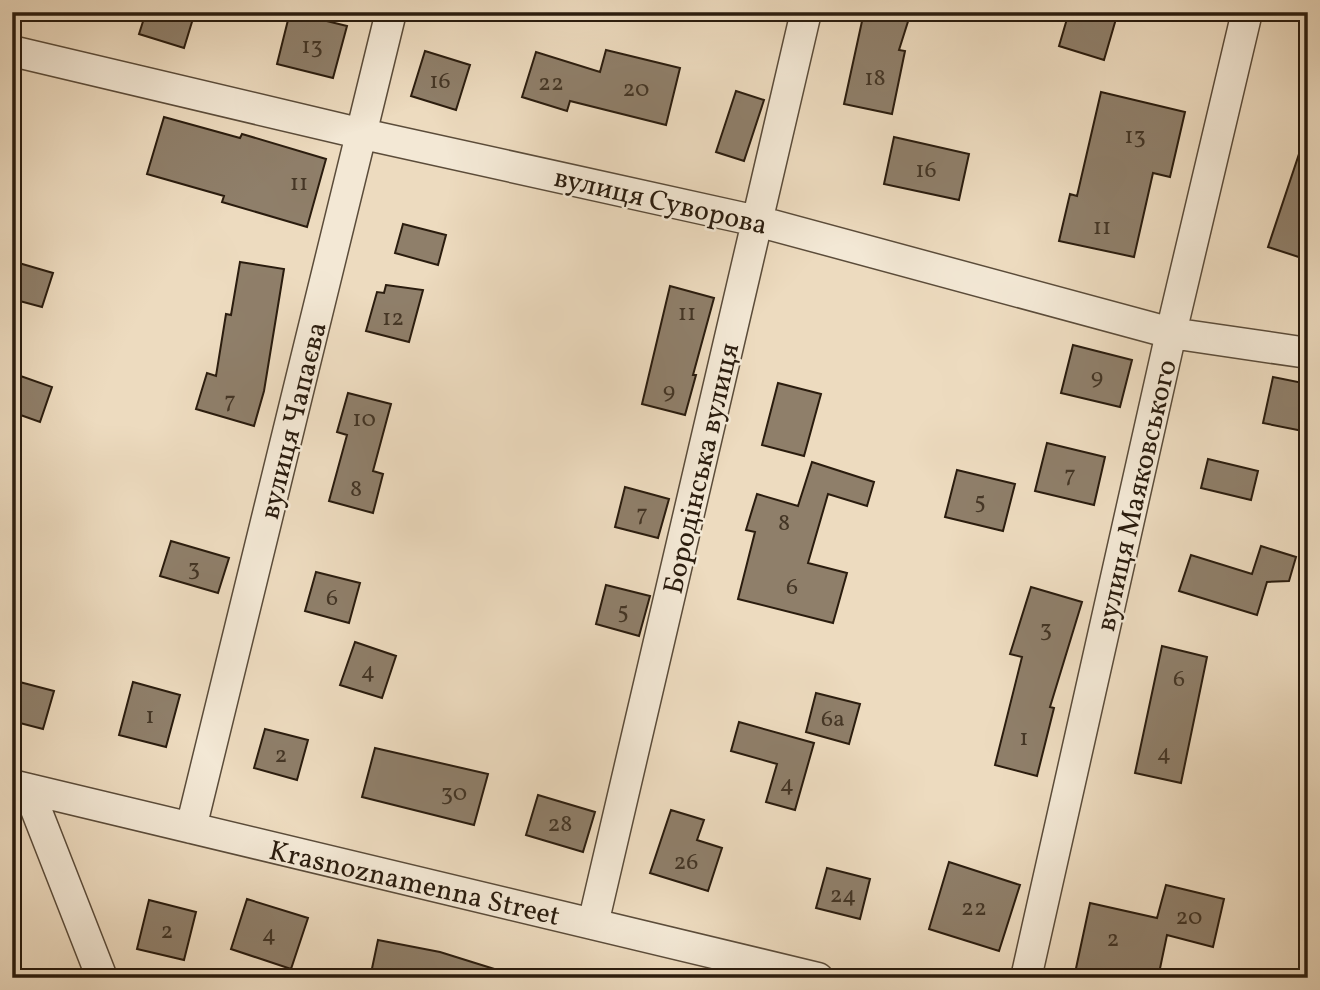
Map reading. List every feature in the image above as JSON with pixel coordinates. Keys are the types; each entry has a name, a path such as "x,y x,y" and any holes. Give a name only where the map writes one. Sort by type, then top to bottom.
{"street":[{"name":"вулиця Чапаєва","path":"191,828 391,12"},
{"name":"Бородінська вулиця","path":"593,924 806,12"},
{"name":"вулиця Маяковського","path":"1026,978 1171,333 1247,12"},
{"name":"вулиця Суворова","path":"12,51 363,134 758,221 1171,333 1308,353"},
{"name":"Krasnoznamenna Street","path":"20,787 818,978"},
{"path":"20,787 102,978"}],"building":[{"path":"146,12 195,12 184,48 139,34"},
{"path":"290,12 347,26 333,78 277,64"},
{"path":"864,12 911,12 899,50 905,51 892,114 844,104"},
{"path":"1069,12 1118,12 1104,60 1059,46"},
{"path":"606,50 680,68 666,125 570,101 567,111 522,97 536,52 600,72"},
{"path":"425,51 470,65 456,110 411,96"},
{"path":"736,91 764,100 744,161 716,152"},
{"path":"1101,92 1185,112 1170,177 1153,173 1134,257 1059,241 1070,194 1077,196"},
{"path":"164,117 240,138 242,134 326,159 307,227 222,202 224,196 147,174"},
{"path":"894,137 969,154 959,200 884,184"},
{"path":"1303,142 1308,142 1308,260 1268,247"},
{"path":"403,224 446,235 438,265 395,253"},
{"path":"12,261 53,273 42,307 12,299"},
{"path":"240,262 284,269 264,391 254,426 196,409 207,373 216,376 226,314 231,315"},
{"path":"386,285 423,290 409,342 366,331 377,292 384,293"},
{"path":"670,286 714,298 685,415 642,404"},
{"path":"1073,345 1132,360 1120,407 1061,393"},
{"path":"12,373 52,387 40,422 12,412"},
{"path":"1273,377 1308,384 1308,432 1263,423"},
{"path":"778,383 821,394 804,456 762,445"},
{"path":"348,393 391,404 373,471 383,474 373,513 329,501 347,435 337,432"},
{"path":"1047,443 1105,457 1094,505 1035,491"},
{"path":"1208,459 1258,471 1251,500 1201,488"},
{"path":"812,462 874,482 867,506 828,494 808,563 847,573 833,623 738,599 755,532 746,530 757,494 798,506"},
{"path":"957,470 1015,484 1003,531 945,517"},
{"path":"625,487 669,499 658,538 615,527"},
{"path":"171,541 229,558 218,593 160,576"},
{"path":"1261,546 1296,557 1289,581 1267,582 1257,615 1179,591 1191,555 1252,574"},
{"path":"316,572 360,583 349,623 305,611"},
{"path":"606,585 650,596 639,636 596,624"},
{"path":"1031,587 1082,602 1050,707 1054,708 1037,776 995,765 1022,657 1010,654"},
{"path":"355,642 396,656 382,698 340,685"},
{"path":"1162,646 1207,657 1181,783 1135,773"},
{"path":"12,680 54,691 43,729 12,721"},
{"path":"133,682 180,695 166,747 119,735"},
{"path":"816,693 860,704 849,744 806,732"},
{"path":"739,722 814,743 795,810 766,802 777,764 731,751"},
{"path":"265,729 308,740 297,780 254,768"},
{"path":"375,748 488,774 474,825 362,797"},
{"path":"538,795 595,812 583,852 526,835"},
{"path":"671,810 704,820 697,840 722,848 708,891 650,873"},
{"path":"949,862 1020,885 999,951 929,929"},
{"path":"827,868 870,879 860,919 816,908"},
{"path":"1166,885 1224,899 1213,947 1167,935 1158,978 1097,978 1075,973 1090,903 1157,918"},
{"path":"247,899 308,918 291,969 231,949"},
{"path":"149,900 196,912 184,960 137,949"},
{"path":"378,940 440,952 504,972 503,978 370,978"}]}
